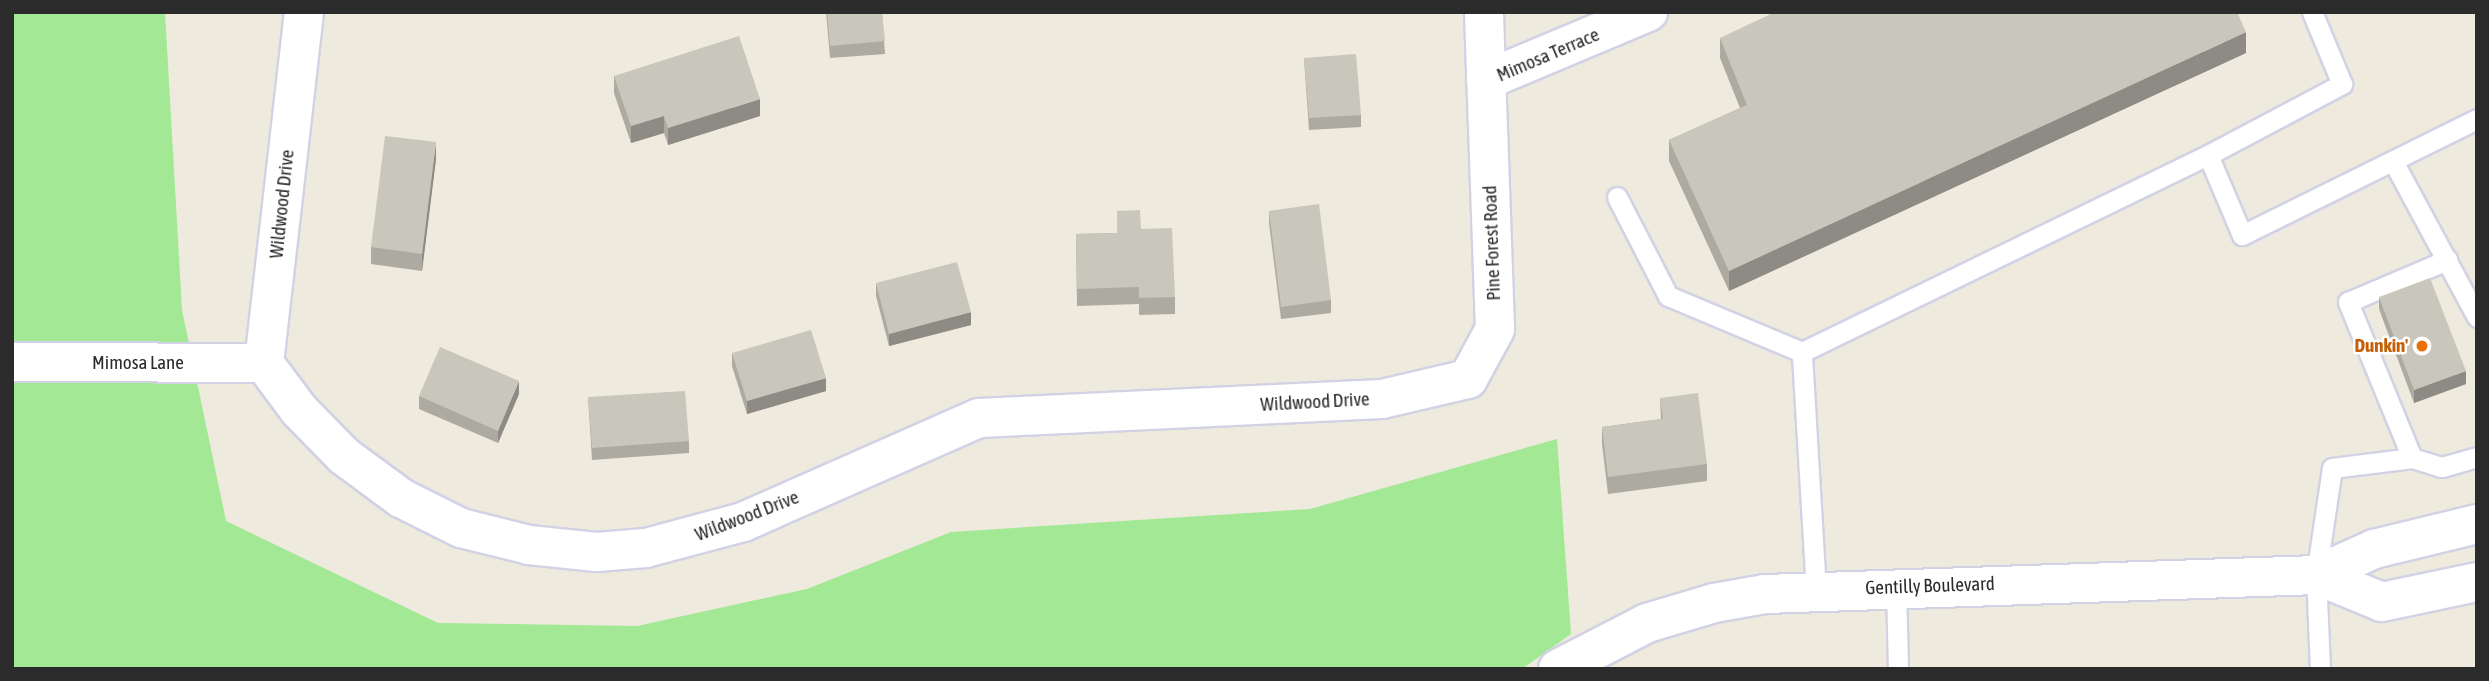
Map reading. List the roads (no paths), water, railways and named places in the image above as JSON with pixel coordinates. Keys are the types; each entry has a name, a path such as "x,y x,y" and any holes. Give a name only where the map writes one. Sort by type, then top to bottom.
{"street":[{"name":"Wildwood Drive","path":"305,12 264,363 299,410 344,456 401,498 461,528 529,545 597,552 646,548 743,522 979,418 1382,398"},
{"name":"Pine Forest Road","path":"1382,398 1468,379 1495,329 1484,12"},
{"name":"Mimosa Terrace","path":"1486,80 1648,12"},
{"name":"Mimosa Lane","path":"12,362 264,363"},
{"name":"Gentilly Boulevard","path":"1558,669 1608,640 1679,611 1765,594 1896,587 2316,575 2374,549 2477,524"},
{"name":"Gentilly Boulevard","path":"2316,575 2382,601 2477,582"}],"lane":[{"path":"1617,197 1668,296 1802,352 2208,155 2342,85 2312,12"},
{"path":"2208,155 2242,235 2477,119"},
{"path":"2393,161 2477,317"},
{"path":"2412,458 2348,302 2447,260"},
{"path":"1802,352 1816,591"},
{"path":"2320,669 2316,575 2332,468 2412,458 2442,467 2477,457"},
{"path":"1896,587 1898,669"}],"place":[{"name":"Dunkin'","path":"2422,346"}]}
